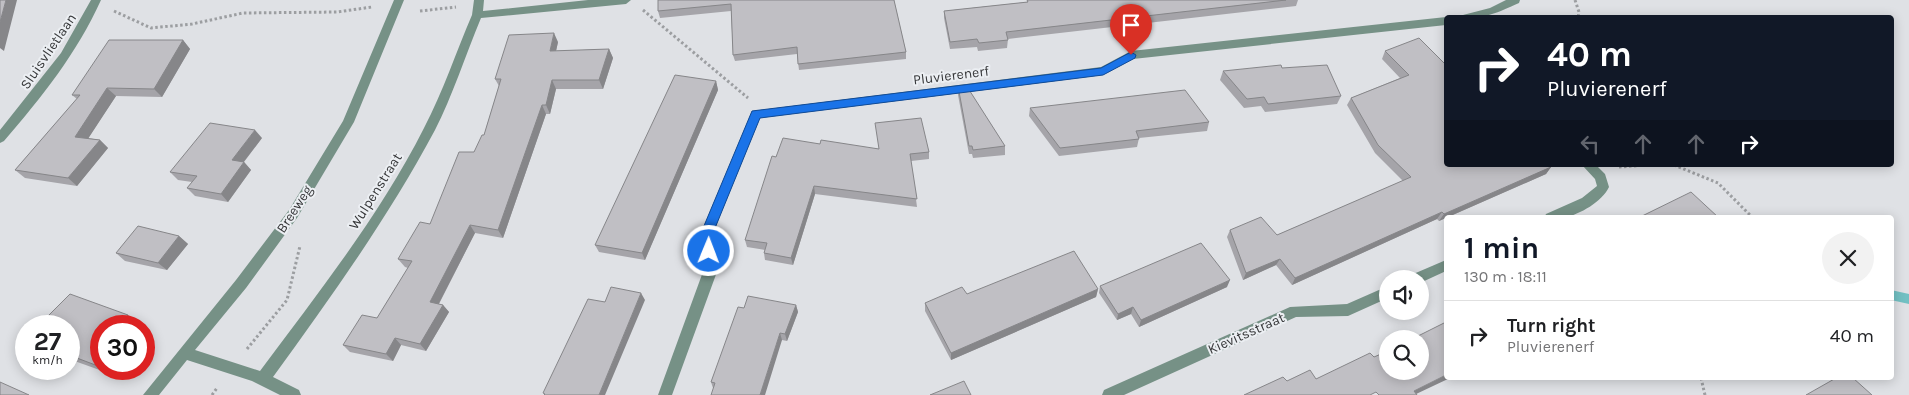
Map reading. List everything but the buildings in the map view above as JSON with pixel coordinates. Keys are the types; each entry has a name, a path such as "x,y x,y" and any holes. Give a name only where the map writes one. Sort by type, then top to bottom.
{"street":[{"name":"Breeweg","path":"150,395 241,284 298,206 348,122 399,0"},
{"name":"Wulpenstraat","path":"263,379 340,274 391,196 430,128 477,15 479,0"},
{"path":"477,15 626,0"},
{"path":"1478,15 1493,11 1514,0"},
{"name":"Sluisvlietlaan","path":"0,138 31,102 70,48 96,2"},
{"name":"Pluvierenerf","path":"766,113 1103,71 1131,55 1444,22"},
{"path":"665,395 711,269 707,233 756,114 766,113"},
{"path":"1556,215 1593,198 1600,192 1603,187 1601,178 1591,167"},
{"path":"1429,273 1444,266"},
{"name":"Kievitsstraat","path":"1109,395 1295,311 1348,310 1379,296"},
{"path":"185,353 263,379 294,395"}],"path":[{"path":"96,2 151,28 192,24 243,13 337,12 373,7 384,1 399,0"},
{"path":"1575,0 1578,15"},
{"path":"420,11 464,6 477,15"},
{"path":"639,6 766,113"},
{"path":"1679,167 1718,183 1750,215"},
{"path":"1701,380 1705,395"}],"waterway":[{"path":"1894,296 1909,299"}],"route":[{"path":"709,251 707,233 756,114 1103,71 1131,55"}]}
